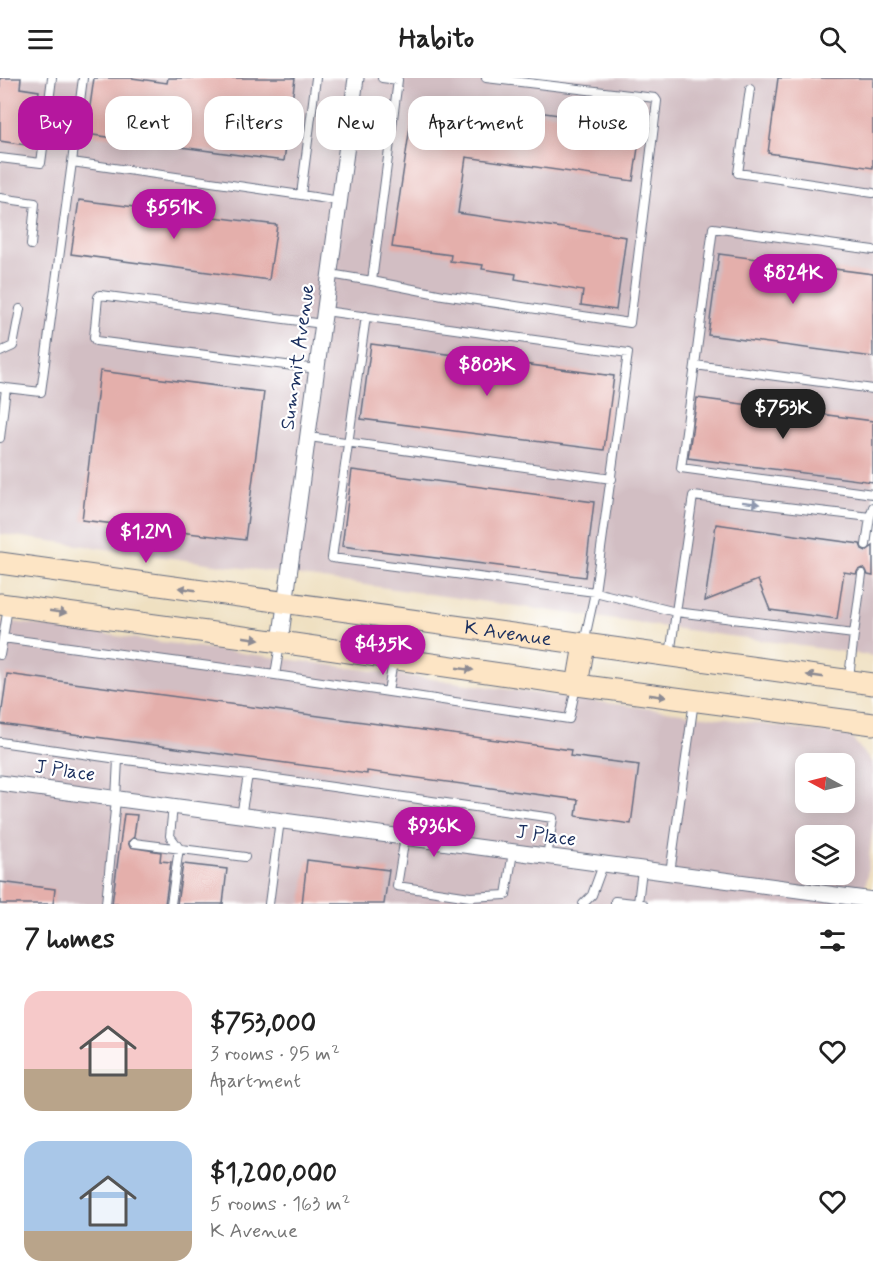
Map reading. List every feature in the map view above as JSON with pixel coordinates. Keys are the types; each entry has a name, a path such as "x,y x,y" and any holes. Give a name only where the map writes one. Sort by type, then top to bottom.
{"main road":[{"name":"K Avenue","path":"0,562 287,604 873,684"},
{"name":"K Avenue","path":"4,605 873,724"},
{"path":"577,685 584,645"}],"street":[{"name":"Summit Avenue","path":"280,642 287,604 356,78"},
{"name":"J Place","path":"0,783 642,870 823,899 873,900"}],"lane":[{"path":"0,158 41,163 52,78"},
{"path":"0,438 3,387 41,392 83,78"},
{"path":"301,195 316,78"},
{"path":"372,281 400,79 382,78"},
{"path":"330,274 443,295 630,323 657,101 655,98 486,78"},
{"path":"750,89 738,173 873,193"},
{"path":"72,162 340,201"},
{"path":"0,198 35,203 31,245"},
{"path":"873,250 714,228 681,468 873,494"},
{"path":"318,369 96,341 94,338 98,297 100,295 324,317 366,316 628,353 595,592 584,645"},
{"path":"0,352 13,346 20,309"},
{"path":"366,316 332,558 595,592 676,612 854,634"},
{"path":"695,365 873,389"},
{"path":"309,437 612,479"},
{"path":"670,657 693,495 870,517"},
{"path":"866,545 873,507"},
{"path":"849,681 862,574"},
{"path":"0,655 4,605"},
{"path":"3,638 569,718 577,685"},
{"path":"275,675 280,642"},
{"path":"388,692 393,658"},
{"path":"669,874 694,701"},
{"path":"0,742 553,818 547,857"},
{"path":"106,904 116,841 118,759"},
{"path":"241,816 248,775"},
{"path":"171,904 179,848 170,836 173,806"},
{"path":"269,904 280,820"},
{"path":"405,837 397,886 470,897 506,895 513,852"},
{"path":"134,843 245,857"},
{"path":"583,904 592,895 603,865"},
{"path":"638,903 642,870"},
{"path":"615,904 615,901 643,904"}],"shaded area":[{"path":"0,78 873,78 873,656 0,534"},
{"path":"0,620 850,736 873,764 873,825 864,904 0,904"}],"building":[{"path":"0,78 21,78 20,88 39,91 38,96 18,96 18,144 0,141"},
{"path":"94,78 132,78 167,83 168,78 295,78 293,96 204,96 204,150 285,150 284,161 192,148 192,96 105,96 105,137 93,135 91,96"},
{"path":"778,78 873,78 873,168 768,153"},
{"path":"545,113 557,115 557,150 638,150 633,181 466,157 458,213 626,237 616,310 581,305 583,291 515,279 516,274 482,269 483,265 450,261 451,255 392,247 408,140 408,150 545,150"},
{"path":"79,200 277,225 269,280 71,254"},
{"path":"719,254 873,274 873,357 708,335"},
{"path":"371,344 614,376 604,450 361,419"},
{"path":"100,371 264,392 245,540 82,520"},
{"path":"697,398 873,421 873,482 688,458"},
{"path":"352,470 594,502 585,577 342,546"},
{"path":"716,524 860,544 866,551 873,546 873,576 868,575 862,568 856,574 844,572 837,619 770,610 758,580 705,601"},
{"path":"7,674 571,750 570,756 639,765 631,824 576,816 578,800 0,724"},
{"path":"124,814 137,815 134,837 128,842 130,847 161,852 160,861 171,862 165,904 112,904"},
{"path":"307,860 389,870 384,904 302,904"},
{"path":"183,864 227,869 223,904 177,904"},
{"path":"0,882 55,889 53,904 0,904"}]}
